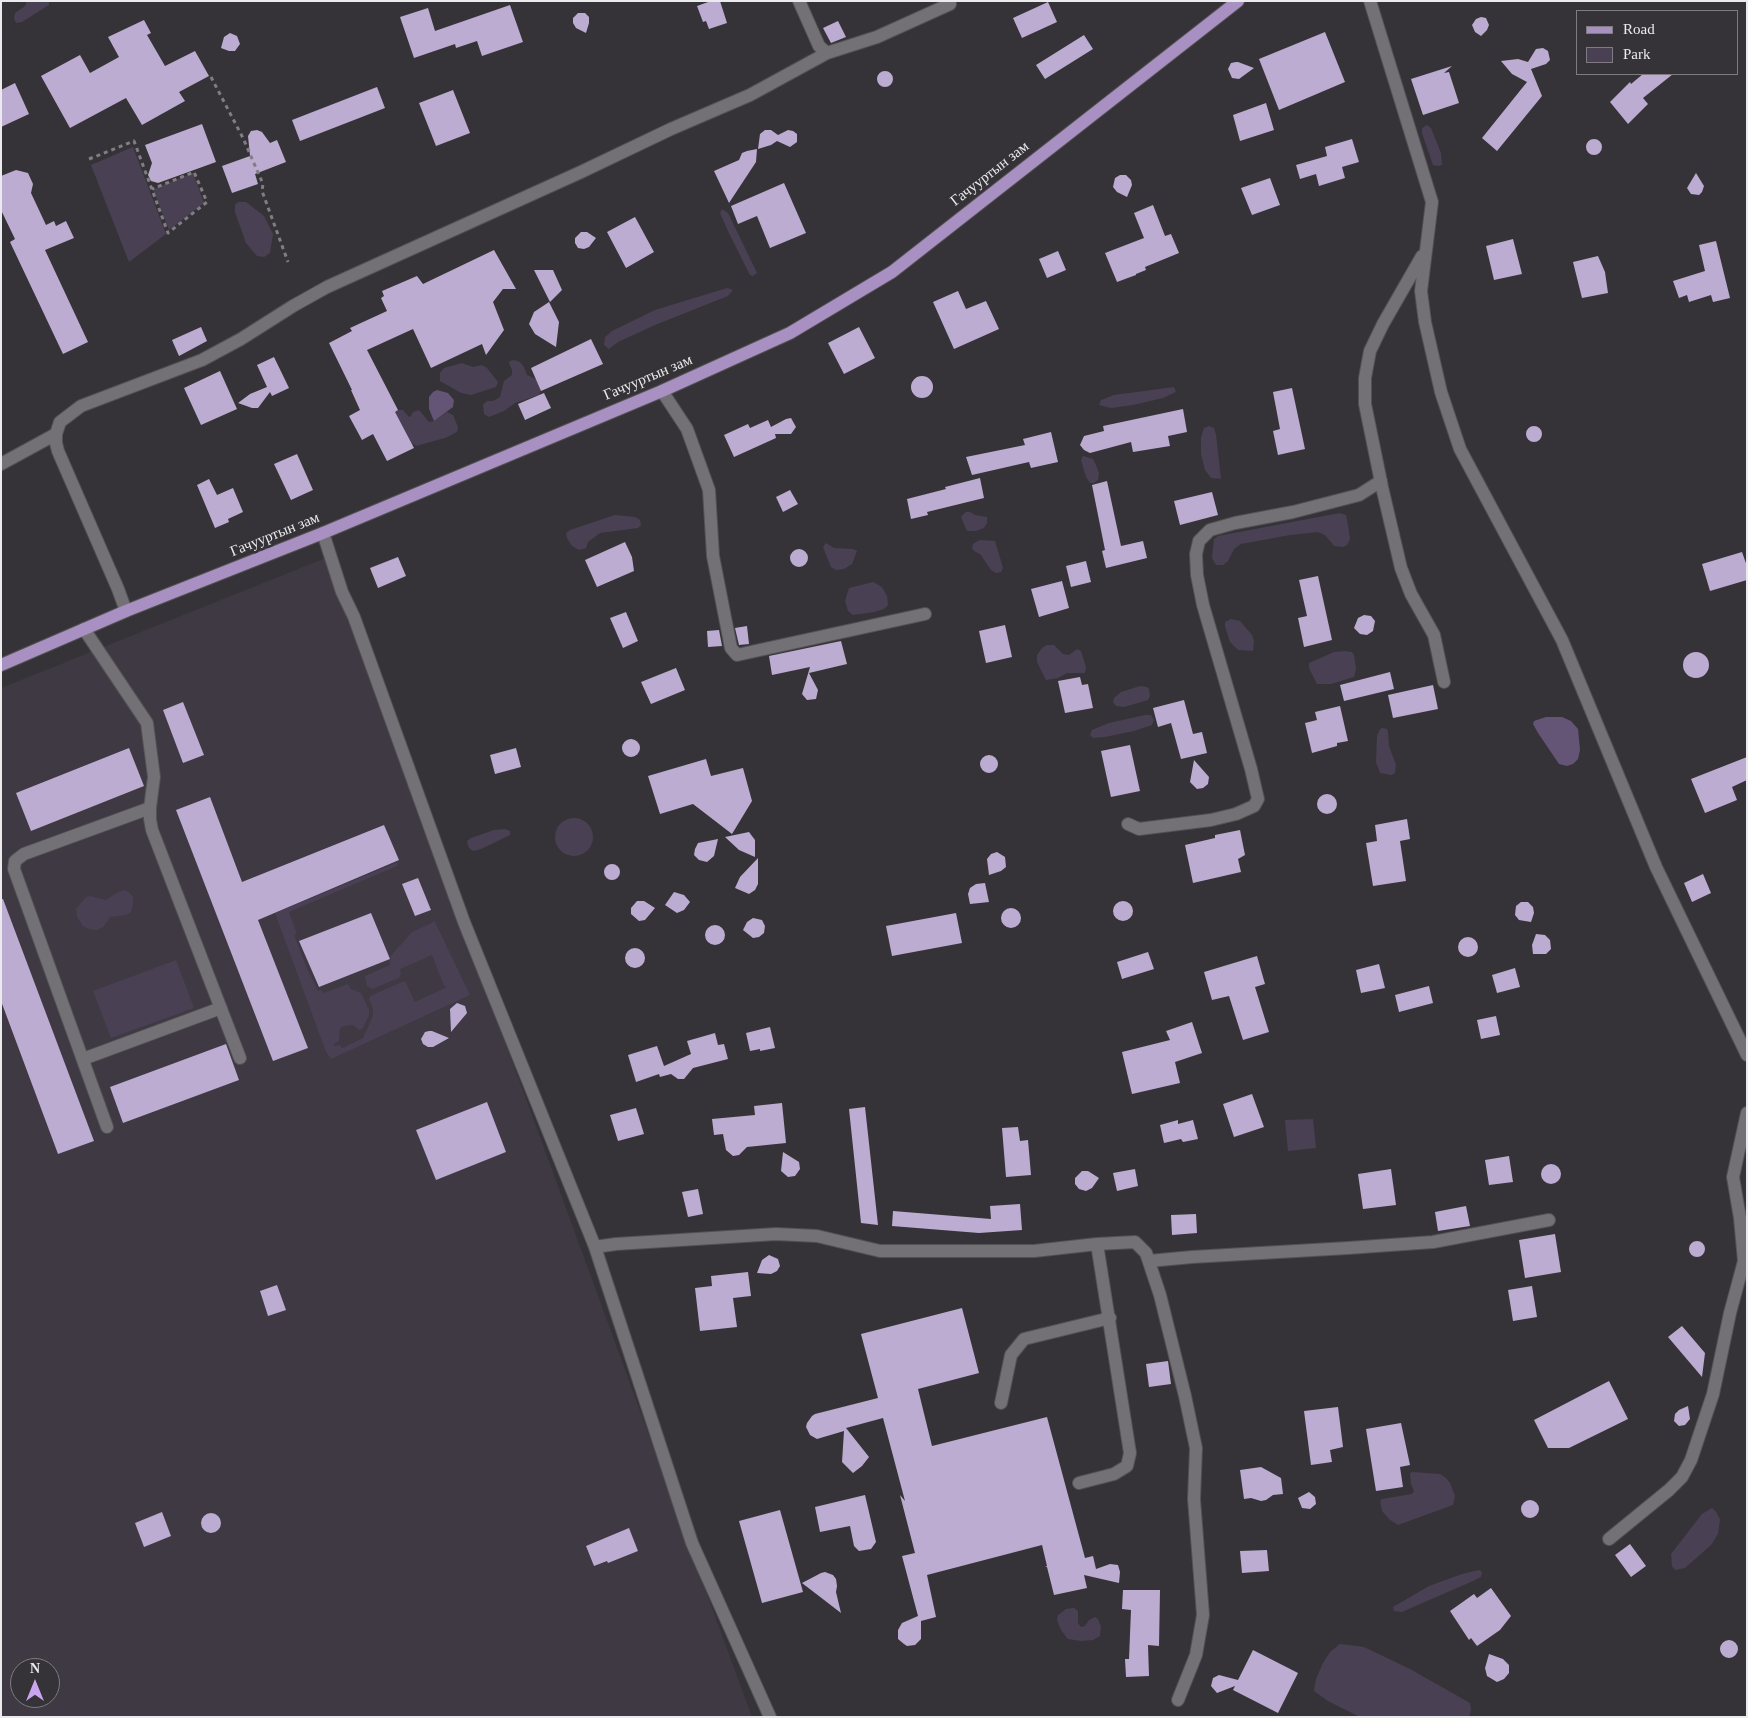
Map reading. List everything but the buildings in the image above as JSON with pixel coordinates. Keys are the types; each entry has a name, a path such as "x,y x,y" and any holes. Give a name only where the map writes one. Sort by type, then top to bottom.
{"main road":[{"name":"Гачууртын зам","path":"1,665 126,611 323,533 662,391 790,333 892,272 1238,1"}],"street":[{"path":"799,1 819,46 827,53"},
{"path":"1370,1 1432,202 1421,291 1425,322 1441,392 1460,449 1562,640 1656,867 1747,1055"},
{"path":"126,611 56,443 56,434 60,422 81,406 202,360 241,339 327,287 671,129 750,95 827,53 877,37 952,2"},
{"path":"1426,248 1370,351 1365,378 1365,404 1401,568 1411,594 1434,635 1444,682"},
{"path":"662,391 687,429 709,490 713,556 731,648 738,655 925,614"},
{"path":"1,464 56,434"},
{"path":"1128,824 1139,829 1211,820 1236,814 1254,806 1258,799 1251,768 1203,605 1197,575 1196,554 1199,541 1210,530 1235,523 1294,512 1359,495 1381,481"},
{"path":"323,533 342,592 354,617 464,922 595,1247 692,1543 770,1717"},
{"path":"84,629 147,723 154,778 150,808 152,830 240,1058"},
{"path":"108,1127 14,869 15,861 24,854 150,808"},
{"path":"83,1059 221,1008"},
{"path":"1609,1539 1682,1477 1691,1460 1713,1394 1730,1313 1744,1261 1740,1218 1733,1177 1747,1113"},
{"path":"1149,1261 1433,1242 1549,1220"},
{"path":"595,1247 776,1234 817,1236 880,1251 1034,1251 1135,1242 1146,1253 1160,1295 1196,1448 1194,1499 1203,1615 1196,1655 1178,1700"},
{"path":"1079,1483 1114,1474 1127,1466 1130,1452 1097,1244"},
{"path":"1001,1403 1011,1355 1024,1339 1110,1318"}],"path":[{"path":"211,77 243,138 263,184 262,191 288,262"},
{"path":"89,159 134,141 168,233 207,202 194,172 152,189"}],"shaded area":[{"path":"437,390 448,393 454,400 453,407 434,421 429,409 429,397"},
{"path":"328,557 752,1717 1,1717 1,688"},
{"path":"1546,717 1562,717 1571,721 1578,729 1580,750 1578,759 1573,764 1567,766 1559,764 1538,733 1533,724 1534,721"}],"green space":[{"path":"27,1 49,1 49,5 22,22 16,23 15,13 25,6"},
{"path":"1427,125 1431,128 1441,153 1442,165 1433,165 1422,133 1422,128"},
{"path":"133,147 166,234 129,262 91,165"},
{"path":"193,173 204,203 169,230 153,189"},
{"path":"238,202 246,202 264,216 273,234 270,253 264,257 257,256 246,243 235,212 235,205"},
{"path":"722,209 728,213 757,273 753,276 750,275 728,231 720,213"},
{"path":"727,288 733,290 728,296 655,325 618,342 609,349 604,345 605,337 612,331 655,310"},
{"path":"514,360 520,362 527,375 536,379 541,390 539,395 515,403 504,411 489,417 484,414 483,405 487,401 493,401 500,397 504,381 512,375 509,363"},
{"path":"462,363 473,367 482,365 487,368 498,382 496,387 471,395 461,393 440,381 440,373 444,368"},
{"path":"1174,387 1176,392 1163,398 1111,408 1099,405 1101,400 1114,395"},
{"path":"403,410 409,417 413,412 419,410 429,422 434,421 447,412 453,415 458,427 457,432 445,438 416,446 411,443 393,413"},
{"path":"1209,426 1214,428 1216,435 1221,479 1211,478 1205,470 1201,454 1201,438 1204,428"},
{"path":"1083,456 1093,459 1096,465 1099,473 1098,480 1094,483 1090,483 1086,477 1081,460"},
{"path":"966,512 987,517 987,523 984,528 976,531 967,531 961,517"},
{"path":"1340,513 1346,515 1350,539 1347,545 1343,547 1334,546 1325,535 1318,532 1241,544 1234,549 1228,561 1223,565 1216,565 1212,558 1214,539 1218,536"},
{"path":"615,515 635,517 640,520 641,525 638,528 600,533 588,542 586,548 579,550 572,546 567,538 566,533 570,530"},
{"path":"980,540 995,541 1003,568 1001,572 996,573 991,570 980,554 972,548 973,544"},
{"path":"826,543 834,548 857,551 852,564 844,569 836,570 831,567 823,547"},
{"path":"873,582 882,587 887,596 888,605 884,609 874,612 853,615 848,611 845,601 849,588"},
{"path":"1231,619 1240,621 1252,635 1254,641 1253,651 1238,650 1230,642 1225,622"},
{"path":"1047,645 1054,645 1063,654 1069,655 1077,649 1081,651 1086,667 1085,673 1067,673 1058,678 1046,680 1037,662 1037,655"},
{"path":"1334,652 1352,652 1354,655 1356,669 1354,677 1331,684 1317,684 1309,668 1309,663"},
{"path":"1140,686 1149,689 1150,696 1148,700 1124,707 1116,706 1113,702 1114,698 1121,692"},
{"path":"1151,715 1154,720 1152,725 1105,737 1093,738 1090,735 1092,730 1109,723"},
{"path":"1380,729 1387,729 1389,746 1396,765 1395,773 1391,775 1380,773 1376,762 1377,736"},
{"path":"574,818 587,824 593,837 587,850 574,856 561,850 555,837 561,824"},
{"path":"505,829 510,831 510,835 481,849 474,851 468,846 467,841 471,838 494,830"},
{"path":"398,862 397,866 289,912 297,934 294,935 318,991 321,990 324,993 348,984 351,989 361,993 369,1010 369,1015 363,1028 359,1030 353,1025 340,1028 339,1041 334,1046 340,1045 342,1048 363,1038 373,1016 373,1008 369,999 371,996 405,981 415,1002 447,987 444,986 432,955 400,969 401,974 399,978 372,989 367,986 365,976 390,965 390,957 412,932 432,923 434,920 470,995 331,1059 326,1052 275,913"},
{"path":"123,890 129,892 133,897 131,912 126,915 110,917 103,927 97,930 83,926 77,917 76,909 86,897 91,896 106,900"},
{"path":"176,960 194,1008 111,1038 93,991"},
{"path":"1313,1119 1316,1148 1288,1151 1285,1120"},
{"path":"1410,1473 1440,1474 1446,1478 1455,1496 1453,1505 1398,1525 1390,1520 1382,1511 1380,1501 1382,1499 1412,1494 1414,1491"},
{"path":"1712,1508 1720,1519 1718,1534 1711,1545 1685,1568 1675,1570 1672,1566 1671,1554 1702,1514"},
{"path":"1479,1570 1482,1572 1481,1577 1473,1581 1402,1612 1394,1611 1393,1607 1429,1586"},
{"path":"1074,1608 1078,1611 1078,1623 1081,1627 1085,1626 1089,1620 1095,1617 1098,1619 1101,1627 1100,1636 1093,1640 1068,1639 1061,1630 1057,1620 1058,1615 1066,1609"},
{"path":"1340,1644 1364,1647 1410,1669 1470,1703 1469,1717 1360,1717 1328,1701 1314,1691 1316,1679 1330,1652"}]}
